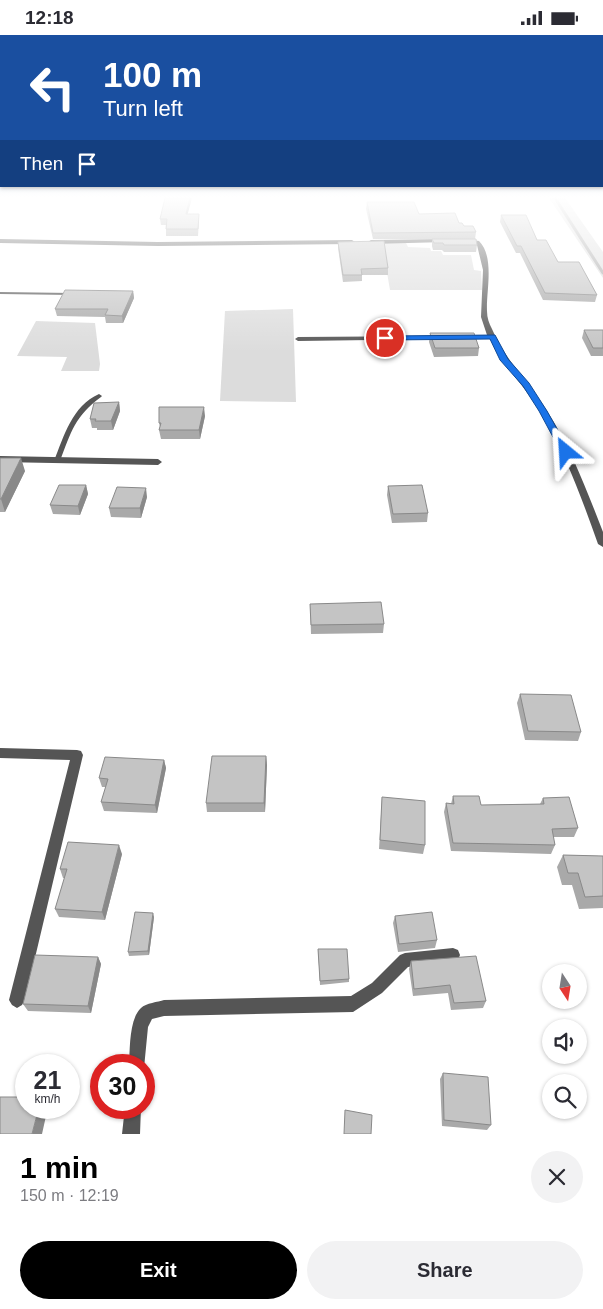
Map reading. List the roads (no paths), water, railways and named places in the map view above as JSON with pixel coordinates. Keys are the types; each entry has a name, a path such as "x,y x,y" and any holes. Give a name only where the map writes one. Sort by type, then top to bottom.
{"street":[{"path":"481,249 486,272 483,313 504,360 526,385 558,437 579,483 603,544"},
{"path":"298,339 493,337"},
{"path":"0,459 158,462"},
{"path":"0,753 77,755 17,1000"},
{"path":"138,1054 140,1025 147,1013 164,1008 353,1004 377,989 405,960 453,955"},
{"path":"131,1134 132,1119"}],"lane":[{"path":"0,293 76,295"},
{"path":"57,461 76,414 84,405 99,395"}],"waterway":[{"path":"588,249 603,273"}]}
